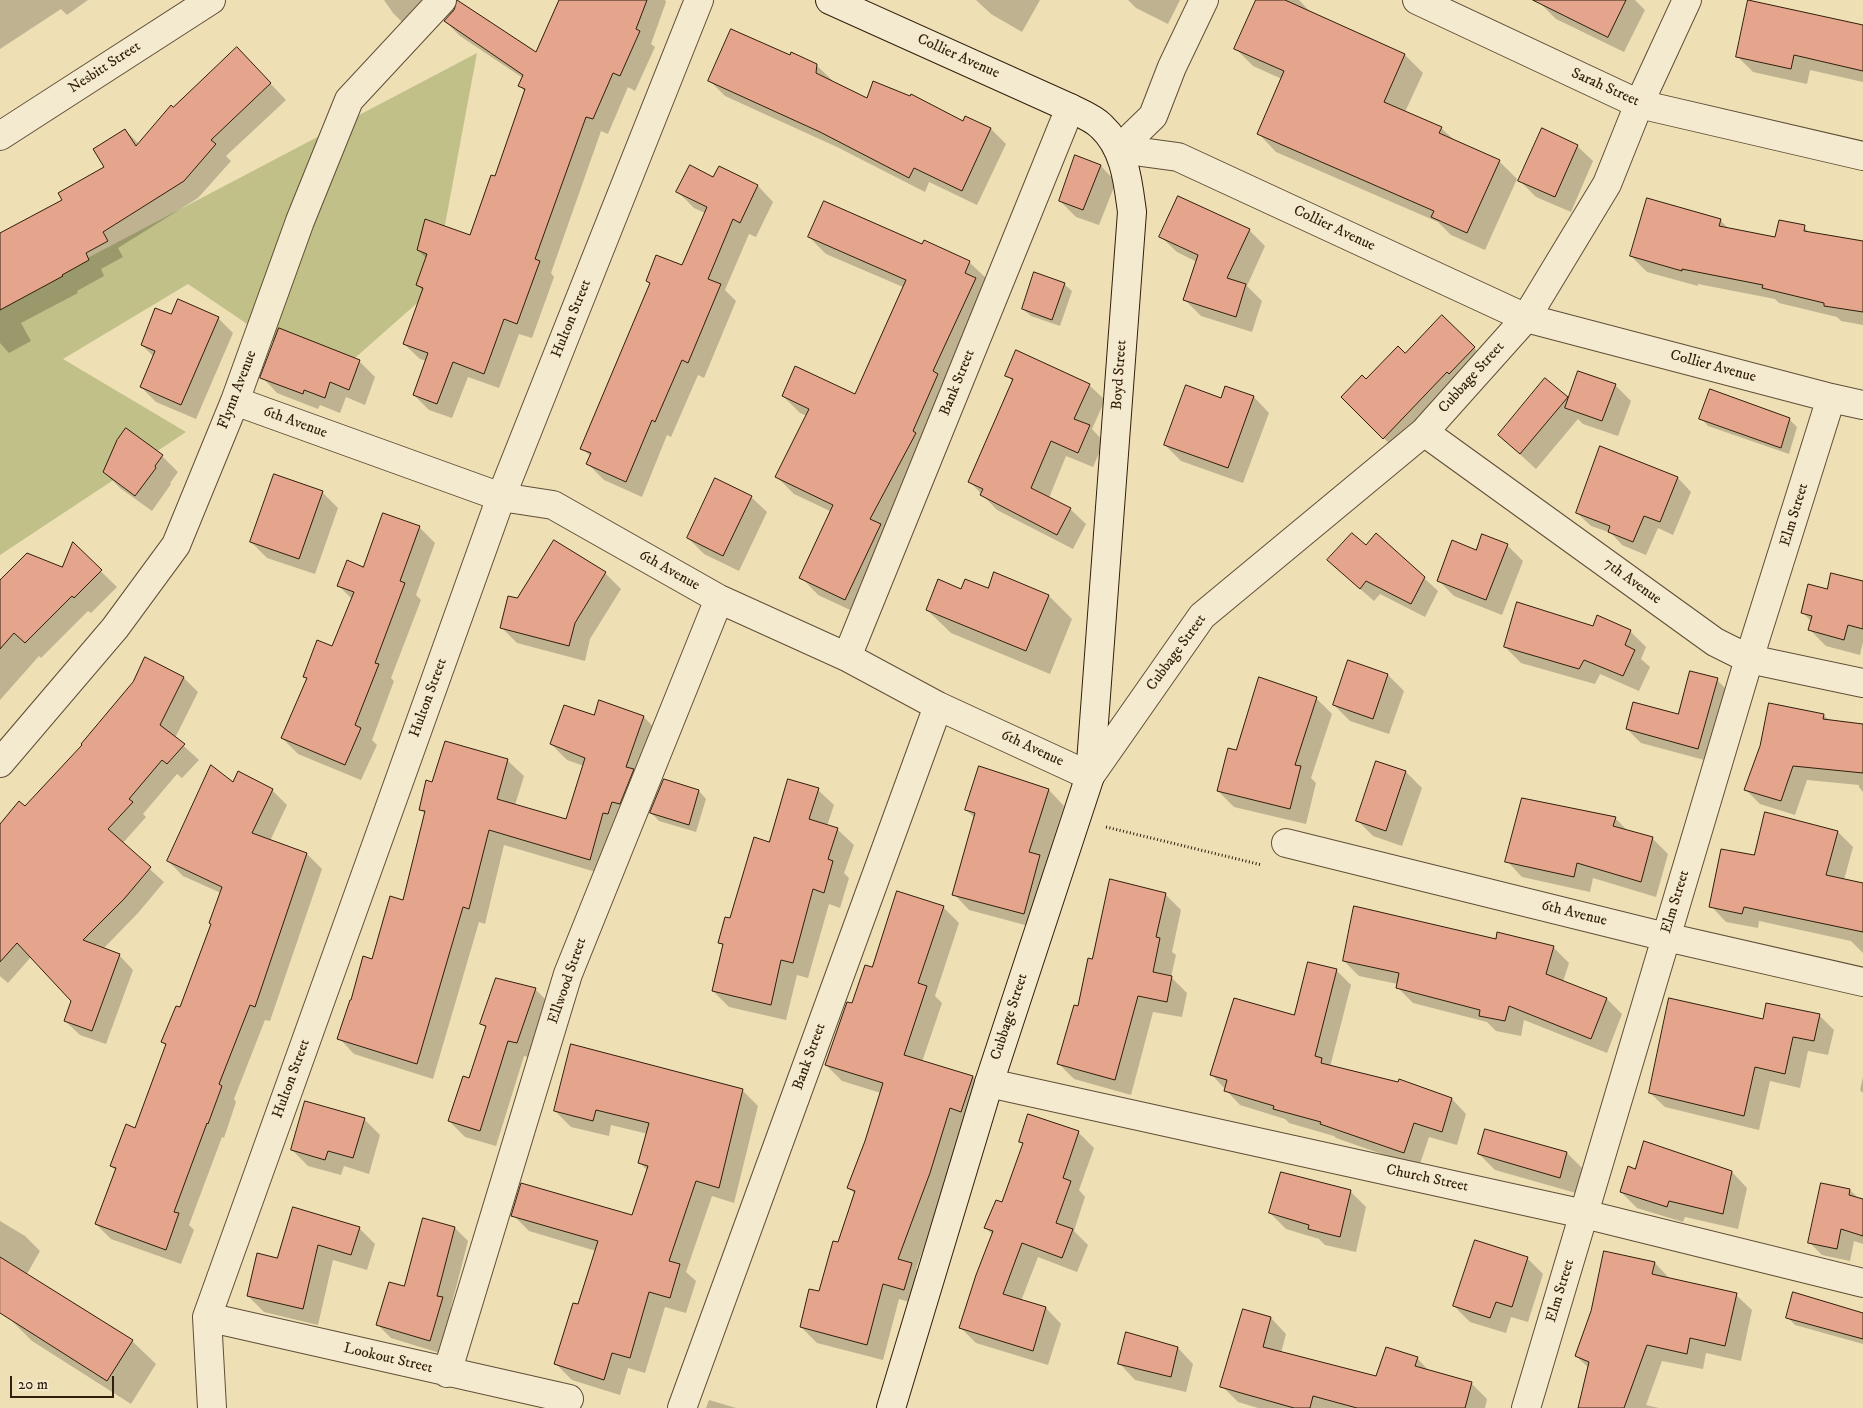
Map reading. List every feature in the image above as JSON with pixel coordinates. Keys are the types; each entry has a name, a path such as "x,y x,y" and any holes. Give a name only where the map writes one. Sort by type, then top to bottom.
{"street":[{"name":"Nesbitt Street","path":"0,136 211,0"},
{"name":"Flynn Avenue","path":"0,763 115,628 176,545 235,401 300,221 348,100 442,0"},
{"name":"Hulton Street","path":"212,1408 207,1317 501,497 699,0"},
{"name":"Collier Avenue","path":"830,0 1070,108 1100,125 1119,149 1178,157 1526,318 1863,405"},
{"path":"1119,149 1153,116 1172,67 1204,0"},
{"name":"Sarah Street","path":"1417,0 1639,104 1863,156"},
{"name":"Cubbage Street","path":"892,1408 989,1083 1090,776 1202,616 1424,432 1526,318 1606,184 1639,104 1687,0"},
{"name":"Bank Street","path":"847,657 1070,108"},
{"name":"Boyd Street","path":"1090,776 1132,212 1128,179 1119,149"},
{"name":"Elm Street","path":"1526,1408 1749,659 1831,398"},
{"name":"6th Avenue","path":"235,401 501,497 553,505 719,599 847,657 938,706 1090,776"},
{"name":"7th Avenue","path":"1424,432 1715,642 1749,659 1863,683"},
{"name":"Ellwood Street","path":"447,1373 568,974 719,599"},
{"name":"Bank Street","path":"682,1408 938,706"},
{"name":"6th Avenue","path":"1286,844 1666,937 1863,982"},
{"name":"Church Street","path":"989,1083 1584,1214 1863,1283"},
{"name":"Lookout Street","path":"207,1317 447,1373 569,1399"}],"path":[{"path":"1076,820 1276,868 1286,844"}],"shaded area":[{"path":"477,53 433,289 330,380 188,284 63,359 186,432 0,555 0,304"}],"building":[{"path":"457,0 536,52 559,0 647,0 636,29 640,31 620,76 613,73 593,119 586,117 535,259 540,261 517,324 504,319 484,374 453,362 437,404 413,395 428,353 403,344 423,288 416,285 427,254 417,250 425,219 470,235 491,175 495,176 525,89 518,86 523,75 444,21 454,10"},
{"path":"1256,0 1285,0 1405,54 1384,102 1442,127 1439,133 1500,160 1467,233 1431,217 1434,211 1257,134 1284,71 1234,49"},
{"path":"1533,0 1626,0 1608,37"},
{"path":"1748,0 1863,25 1863,71 1794,55 1791,69 1736,57"},
{"path":"731,29 790,55 791,52 817,64 816,73 867,98 873,81 910,96 911,94 963,121 965,116 991,128 962,191 914,168 909,178 820,132 708,81"},
{"path":"237,47 271,83 211,140 216,144 184,181 103,232 108,241 86,253 89,260 0,310 0,233 62,200 58,193 104,167 93,149 125,129 136,146 171,105 173,107"},
{"path":"1542,128 1578,145 1555,197 1518,181"},
{"path":"1075,155 1101,165 1083,210 1059,201"},
{"path":"690,165 713,177 719,166 758,185 740,223 733,219 708,279 721,284 688,363 682,360 655,422 652,420 626,482 586,464 591,453 580,449 650,283 646,281 656,255 682,265 707,207 676,192"},
{"path":"1178,196 1250,229 1227,278 1246,284 1236,317 1183,300 1198,255 1159,237"},
{"path":"1647,198 1721,219 1719,226 1775,237 1779,220 1805,225 1804,231 1863,241 1863,312 1824,306 1824,303 1762,288 1763,285 1682,269 1682,271 1630,256"},
{"path":"824,201 922,244 924,240 970,261 965,273 976,278 933,371 938,374 913,431 916,433 870,519 881,524 845,600 799,578 833,505 775,477 809,409 782,396 795,366 855,394 906,280 808,237"},
{"path":"1034,272 1065,283 1052,320 1022,309"},
{"path":"178,299 219,317 181,405 140,387 155,351 141,345 155,308 171,314"},
{"path":"1442,315 1475,347 1449,374 1447,372 1383,439 1341,397 1362,375 1366,379 1398,346 1405,353"},
{"path":"279,328 360,360 349,390 330,382 325,398 304,390 303,394 260,378"},
{"path":"1016,350 1090,384 1074,419 1090,425 1078,453 1051,441 1031,488 1071,508 1057,535 980,495 983,489 968,482 1013,379 1005,376"},
{"path":"1578,371 1616,384 1602,421 1565,408"},
{"path":"1545,378 1568,397 1520,454 1498,435"},
{"path":"1186,385 1221,398 1225,386 1254,396 1228,468 1164,445"},
{"path":"1710,389 1790,418 1781,448 1699,419"},
{"path":"126,428 163,455 155,466 156,468 135,496 103,472 117,440"},
{"path":"1600,446 1678,477 1660,522 1644,516 1633,542 1608,532 1610,526 1576,513"},
{"path":"274,474 323,491 299,559 250,542"},
{"path":"715,478 752,496 723,556 687,538"},
{"path":"383,513 420,526 400,581 405,583 375,663 379,664 355,725 361,728 345,765 281,738 307,678 303,677 317,640 332,646 354,592 337,586 347,560 363,567"},
{"path":"1352,533 1366,545 1376,533 1425,577 1411,604 1366,581 1360,589 1327,560"},
{"path":"1482,534 1508,544 1486,600 1437,581 1452,540 1476,550"},
{"path":"554,540 606,572 575,623 569,646 500,628 508,596 517,598"},
{"path":"73,542 102,570 74,598 72,596 25,643 14,633 0,649 0,580 27,553 62,567"},
{"path":"994,572 1049,595 1026,651 926,610 938,579 961,589 965,579 988,588"},
{"path":"1831,573 1863,581 1863,629 1848,625 1844,640 1808,630 1812,616 1801,613 1808,584 1827,589"},
{"path":"1517,602 1593,626 1597,615 1631,630 1625,645 1635,650 1623,676 1584,660 1579,669 1504,647"},
{"path":"145,657 184,677 160,725 185,744 167,764 162,760 129,799 133,802 108,829 151,867 124,899 83,940 120,954 92,1031 64,1021 71,1001 17,943 0,962 0,824 19,801 25,806 82,745 133,682"},
{"path":"1348,660 1388,674 1373,719 1333,705"},
{"path":"1690,671 1718,678 1698,749 1626,729 1633,702 1678,714"},
{"path":"1259,677 1317,697 1295,765 1301,766 1290,809 1217,791 1228,748 1236,750"},
{"path":"599,700 644,716 626,767 634,769 620,804 612,802 608,814 603,813 590,860 489,830 469,909 463,907 417,1064 337,1039 351,1000 363,956 372,959 390,896 403,900 425,811 419,810 426,780 432,782 445,741 508,759 497,799 566,819 585,758 550,744 564,705 594,715"},
{"path":"1769,703 1824,714 1823,719 1863,724 1863,773 1793,766 1781,801 1744,790 1760,746"},
{"path":"1376,761 1406,771 1386,831 1356,821"},
{"path":"211,765 233,782 238,771 273,789 252,833 307,853 255,1007 250,1005 219,1084 222,1086 174,1212 179,1213 166,1250 95,1224 116,1168 110,1166 126,1124 135,1128 166,1044 161,1042 176,1006 180,1007 211,924 209,923 222,887 167,861"},
{"path":"979,766 1049,789 1029,852 1040,855 1024,914 952,895 975,813 965,810"},
{"path":"664,779 699,790 689,825 650,813"},
{"path":"788,779 819,788 809,819 838,828 828,859 833,861 824,893 813,889 793,963 781,960 771,1005 712,991 723,944 718,943 725,917 730,918 754,837 769,842"},
{"path":"1522,798 1616,817 1613,826 1653,837 1641,882 1577,863 1574,877 1505,862"},
{"path":"1765,812 1838,831 1826,875 1863,883 1863,932 1744,907 1742,914 1709,907 1721,849 1754,855"},
{"path":"1110,879 1166,893 1156,937 1160,938 1153,972 1172,976 1167,1002 1138,996 1115,1080 1057,1064 1074,1005 1078,1006 1088,958 1092,959"},
{"path":"897,891 944,906 918,983 927,986 904,1055 973,1076 961,1112 950,1108 930,1173 898,1259 912,1263 904,1290 883,1284 867,1345 800,1327 809,1289 819,1291 833,1241 838,1242 855,1191 847,1188 865,1141 883,1083 825,1065 847,1002 852,1003 865,965 872,967"},
{"path":"1354,906 1496,939 1497,932 1554,946 1546,974 1607,998 1591,1039 1509,1006 1505,1021 1479,1016 1480,1010 1396,988 1399,973 1343,961"},
{"path":"1308,962 1337,969 1315,1056 1322,1058 1321,1063 1398,1082 1399,1079 1452,1098 1442,1132 1414,1123 1404,1153 1320,1124 1321,1122 1273,1109 1274,1106 1224,1091 1227,1080 1210,1075 1234,998 1294,1015"},
{"path":"496,978 536,988 517,1043 508,1041 480,1131 448,1121 463,1076 469,1078 486,1026 480,1024"},
{"path":"1669,998 1763,1019 1766,1003 1820,1014 1814,1041 1793,1037 1785,1074 1755,1067 1744,1116 1649,1093"},
{"path":"571,1044 743,1089 719,1188 696,1181 669,1261 680,1264 670,1298 649,1292 630,1358 612,1353 604,1380 554,1364 573,1303 578,1304 598,1241 511,1216 521,1183 632,1215 648,1166 638,1163 649,1123 596,1110 593,1121 554,1111"},
{"path":"305,1101 365,1118 353,1158 328,1151 325,1160 291,1150"},
{"path":"1028,1114 1079,1131 1063,1178 1071,1181 1056,1223 1073,1229 1062,1258 1022,1243 1003,1294 1046,1307 1033,1351 959,1328 993,1231 984,1228 996,1200 1002,1202 1023,1143 1019,1142"},
{"path":"1485,1129 1567,1152 1560,1178 1478,1154"},
{"path":"1644,1141 1732,1171 1723,1214 1669,1201 1667,1207 1620,1192 1628,1166 1635,1169"},
{"path":"1281,1172 1351,1190 1340,1237 1308,1229 1309,1225 1269,1213"},
{"path":"1821,1183 1850,1189 1849,1195 1863,1199 1863,1236 1841,1229 1837,1249 1808,1243"},
{"path":"293,1207 360,1227 351,1255 318,1245 303,1309 247,1296 257,1253 277,1258"},
{"path":"423,1218 455,1227 437,1296 443,1297 430,1341 376,1325 389,1282 404,1286"},
{"path":"1475,1240 1528,1257 1512,1307 1496,1302 1490,1318 1453,1306"},
{"path":"1604,1251 1655,1262 1652,1274 1737,1293 1725,1346 1690,1338 1687,1354 1647,1345 1624,1408 1578,1408 1589,1362 1575,1356 1591,1311"},
{"path":"0,1257 133,1340 107,1381 0,1313"},
{"path":"1793,1292 1863,1313 1863,1339 1786,1318"},
{"path":"1243,1309 1271,1317 1263,1347 1376,1376 1386,1347 1418,1357 1415,1366 1472,1382 1465,1408 1357,1408 1313,1396 1310,1408 1294,1408 1220,1387"},
{"path":"1126,1332 1178,1347 1171,1377 1118,1364"}]}
